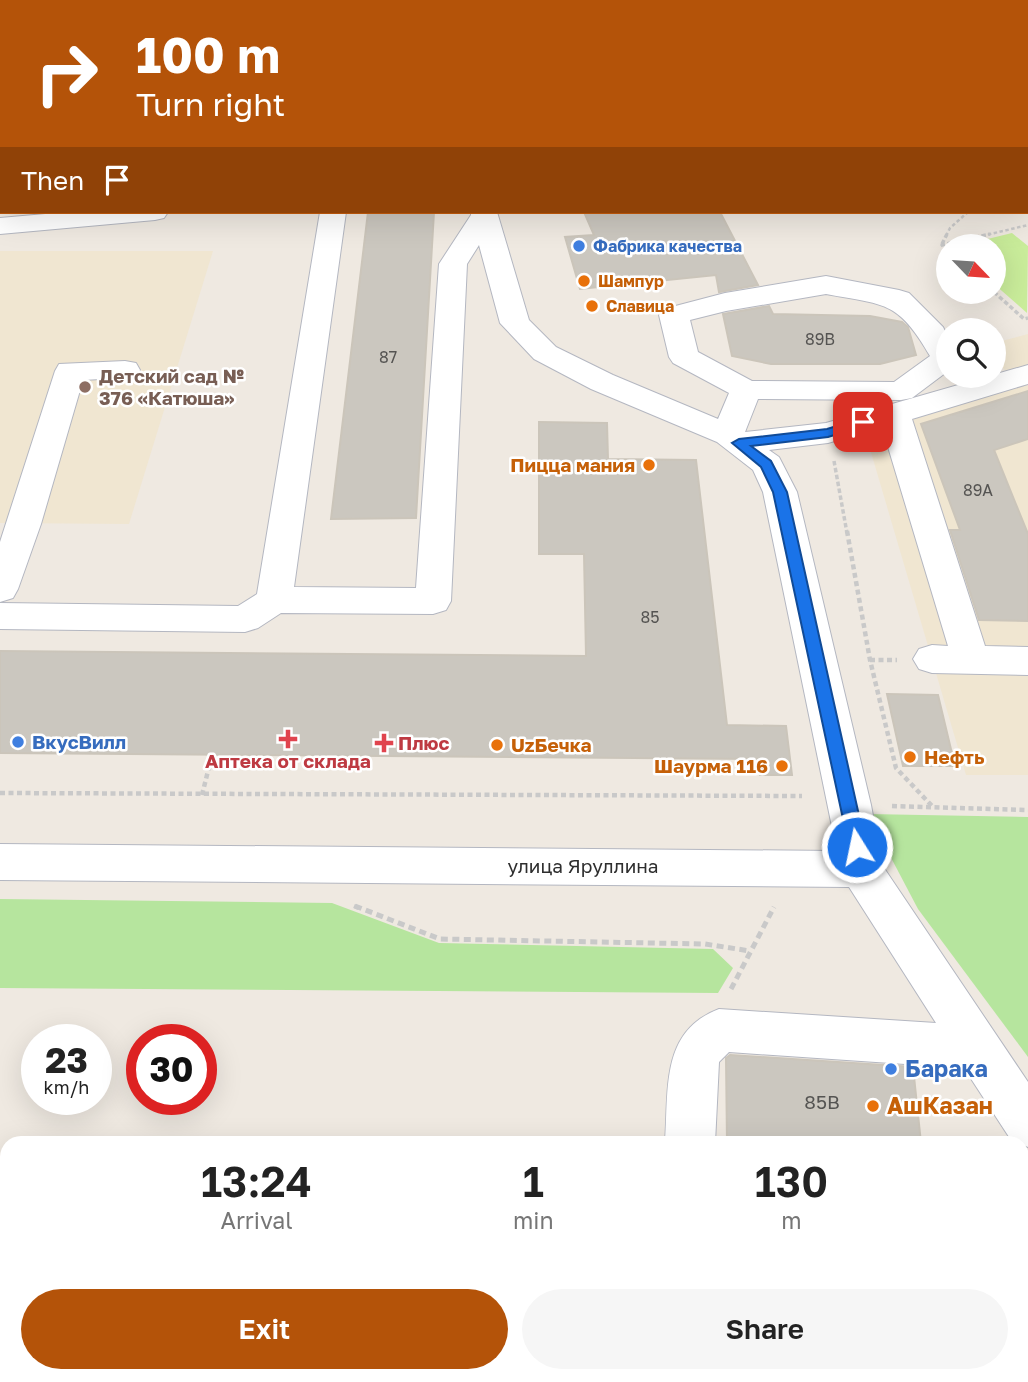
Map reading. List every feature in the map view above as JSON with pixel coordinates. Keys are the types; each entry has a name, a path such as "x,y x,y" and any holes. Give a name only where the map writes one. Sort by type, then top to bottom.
{"street":[{"path":"0,226 133,214"},
{"path":"274,600 333,214"},
{"path":"0,616 245,619 274,600 433,601 453,264 483,214"},
{"path":"484,214 515,323 545,353 602,382 733,439 766,464 780,492 850,805 861,869 1028,1124"},
{"path":"826,285 899,299 928,327 946,358 901,391 746,390 684,357 674,315 725,302 826,285"},
{"path":"0,589 70,371 125,370"},
{"path":"733,439 828,433 1028,374"},
{"path":"733,439 746,390"},
{"path":"894,413 971,660"},
{"path":"932,659 1028,661"},
{"name":"улица Яруллина","path":"0,862 861,869"},
{"path":"690,1136 696,1054 719,1030 978,1047"}],"path":[{"path":"947,234 966,214"},
{"path":"990,234 1028,225"},
{"path":"1020,227 1028,234"},
{"path":"1006,303 1024,319 1028,318"},
{"path":"202,795 212,755"},
{"path":"0,793 802,795 805,817 850,805 1028,810"},
{"path":"719,1030 733,982 779,897"},
{"path":"342,902 440,939 705,944 750,951"}],"shaded area":[{"name":"Детский сад № 376 «Катюша»","path":"0,251 213,251 129,524 0,523"},
{"path":"1028,334 1028,775 966,775 860,415 952,388 1006,388 1006,340"}],"green space":[{"path":"1012,233 1028,246 1027,313 1006,295 1006,234"},
{"path":"868,814 1028,817 1028,1057 918,909"},
{"path":"0,899 332,903 439,943 713,949 733,968 718,993 0,988"}],"building":[{"path":"368,214 434,214 416,518 331,519"},
{"path":"585,214 721,214 758,285 719,292 716,275 580,289 565,237 594,235"},
{"path":"769,306 773,314 870,316 902,322 908,327 916,355 880,364 771,364 732,356 723,314"},
{"path":"1028,391 1028,439 994,450 1028,534 1028,621 979,620 950,530 960,530 921,424"},
{"path":"539,422 607,423 608,459 696,460 727,725 786,726 792,775 760,775 758,759 0,753 0,651 586,656 584,554 539,554"},
{"path":"887,694 938,695 955,766 903,766"},
{"path":"730,1055 913,1067 920,1136 727,1136 726,1058"}],"place":[{"name":"Фабрика качества","path":"579,246"},
{"name":"Шампур","path":"584,281"},
{"name":"Славица","path":"592,306"},
{"name":"Детский сад № 376 «Катюша»","path":"85,387"},
{"name":"Пицца мания","path":"649,465"},
{"name":"Аптека от склада","path":"288,739"},
{"name":"ВкусВилл","path":"18,742"},
{"name":"Плюс","path":"384,743"},
{"name":"UzБечка","path":"497,745"},
{"name":"Нефть","path":"910,757"},
{"name":"Шаурма 116","path":"782,766"},
{"name":"Барака","path":"891,1069"},
{"name":"АшКазан","path":"873,1106"}],"route":[{"path":"857,847 780,492 766,464 739,443 828,433 863,422"}]}
